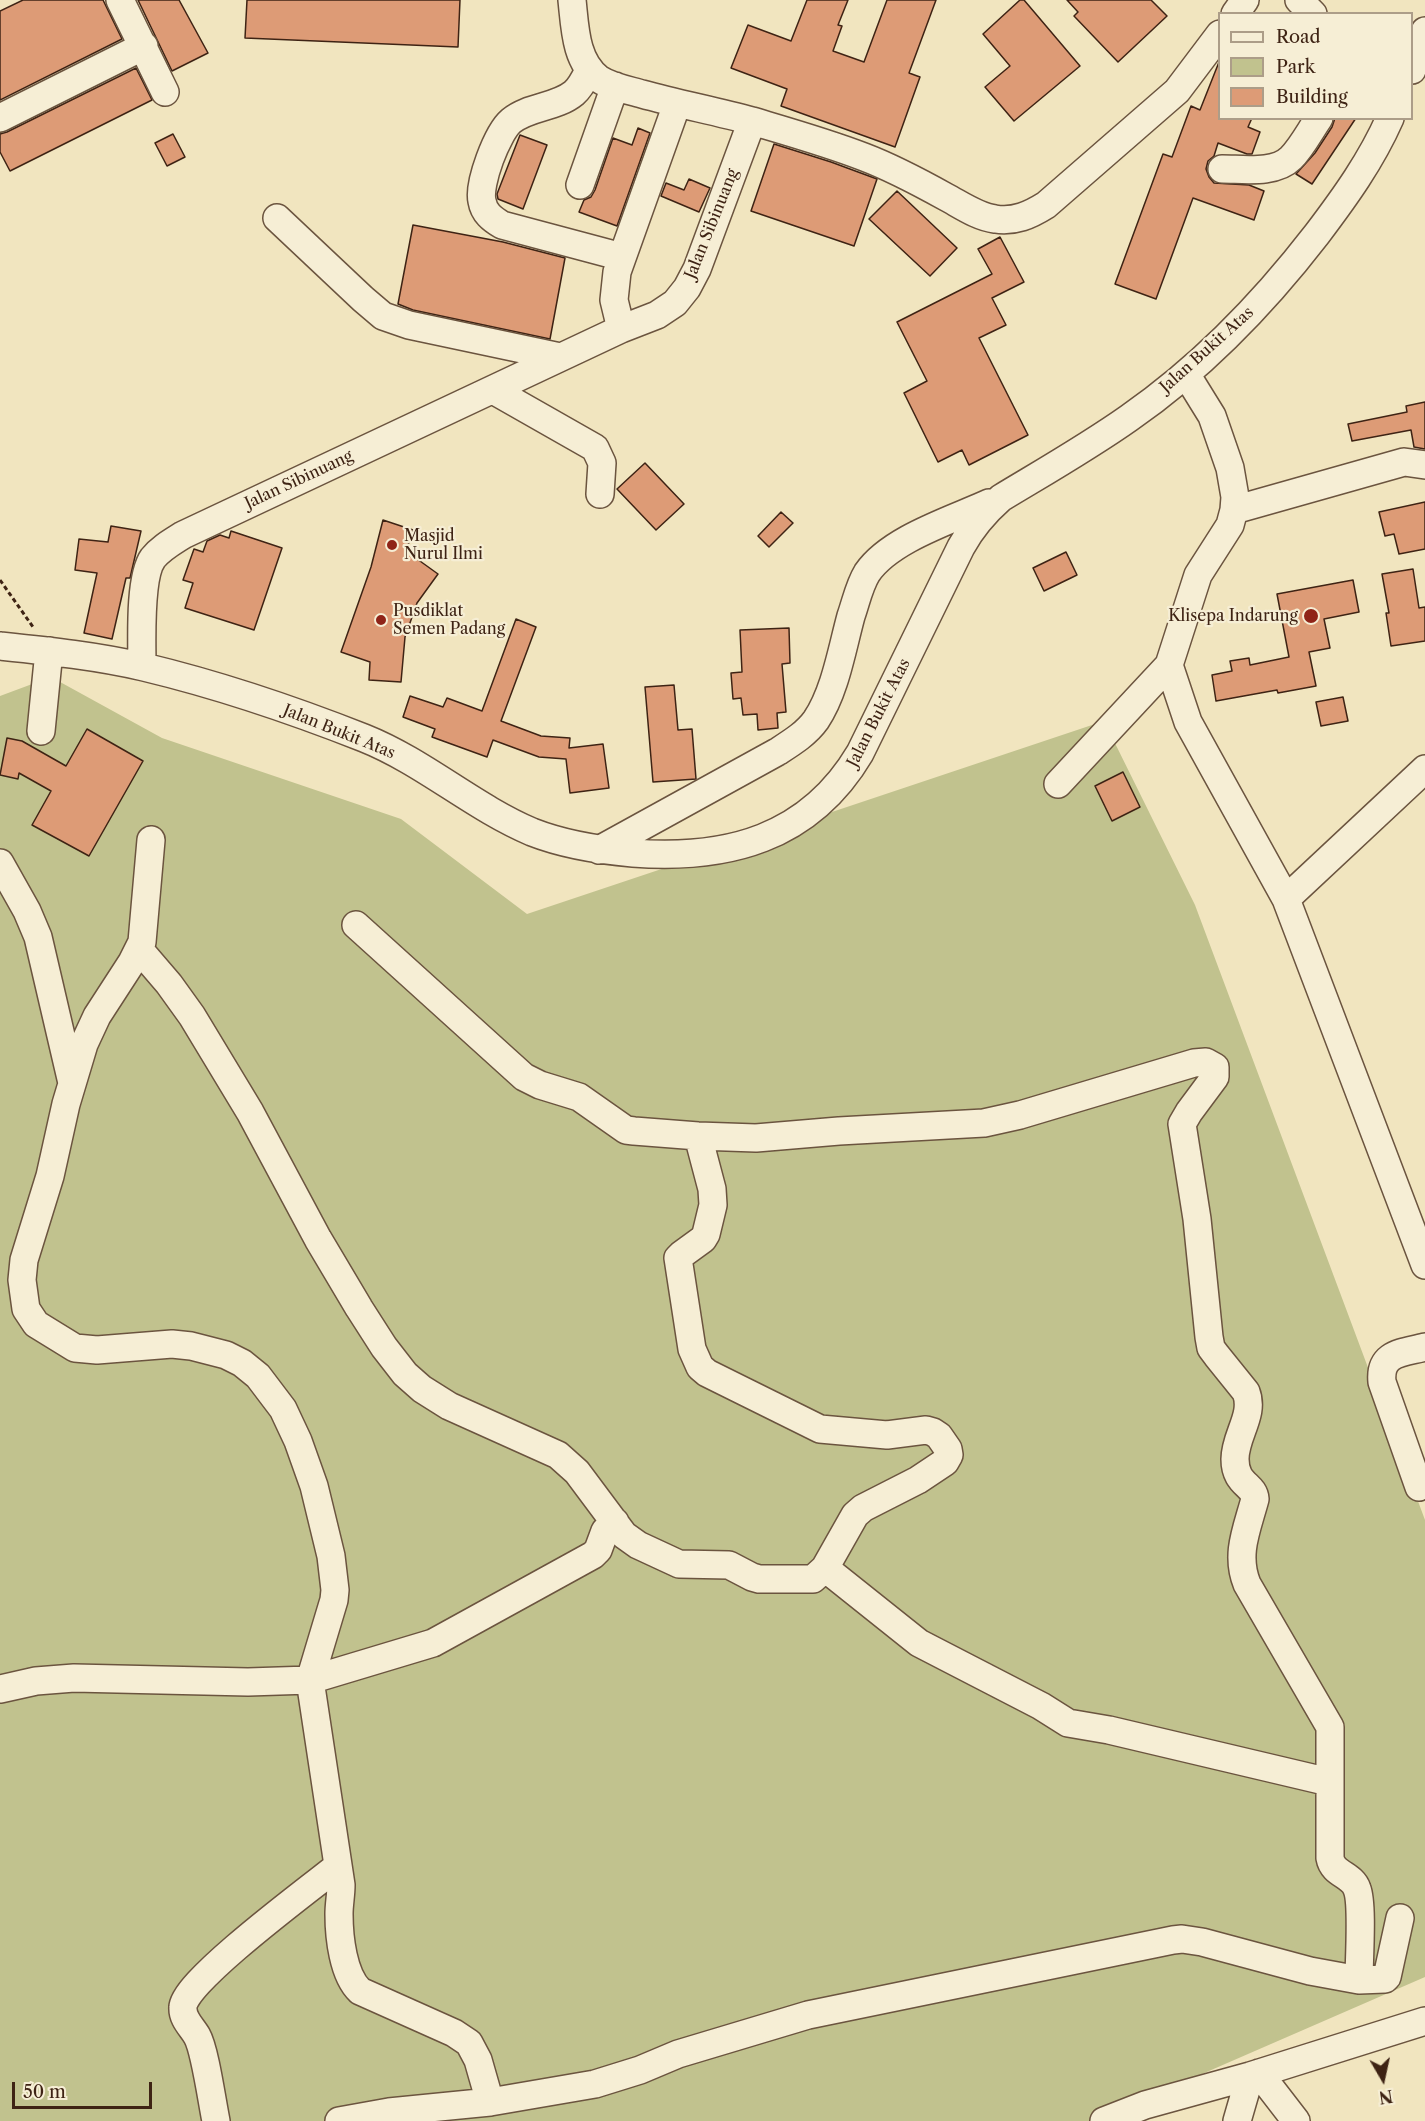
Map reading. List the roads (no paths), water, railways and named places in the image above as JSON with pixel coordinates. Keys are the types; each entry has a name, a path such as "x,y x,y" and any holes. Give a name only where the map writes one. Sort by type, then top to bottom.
{"street":[{"path":"120,0 165,92"},
{"path":"572,0 576,40 590,70 600,80 677,104 752,121 884,165 993,219 1016,220 1046,205 1177,91 1218,37"},
{"path":"1299,0 1312,12"},
{"path":"1416,61 1425,31"},
{"path":"0,118 144,46"},
{"path":"590,70 580,88 572,95 561,101 524,112 503,129 495,143 482,189 482,203 490,218 502,225 622,257"},
{"path":"580,185 615,86"},
{"path":"621,329 614,300 614,286 622,257 677,104"},
{"path":"1222,169 1265,169 1279,166 1291,158 1318,120"},
{"name":"Jalan Bukit Atas","path":"0,646 49,651 142,666 194,680 365,739 421,768 503,818 556,840 599,850 680,854 736,847 759,841 797,822 820,804 835,789 860,753 971,528 983,514 1001,498 1129,418 1186,374 1226,338 1294,263 1350,190 1389,120"},
{"name":"Jalan Sibinuang","path":"142,666 146,577 151,560 164,546 335,462 621,329 657,315 675,303 687,288 697,269 752,121"},
{"path":"277,218 363,300 383,316 409,325 560,357"},
{"path":"1058,784 1169,665 1198,575 1230,525 1235,497 1230,468 1212,416 1186,374"},
{"path":"493,390 595,448 602,464 600,494"},
{"path":"1234,510 1404,462 1425,465"},
{"path":"599,850 777,752 799,737 815,721 827,699 859,592 868,573 891,551 912,538 1001,498"},
{"path":"41,731 49,651"},
{"path":"1169,665 1188,722 1286,899 1425,1265"},
{"path":"1286,899 1425,769"},
{"path":"151,840 145,922 140,949 90,1029 72,1084 52,1169 24,1260 22,1280 26,1309 36,1324 75,1348 97,1350 172,1344 209,1350 242,1363 258,1376 283,1409 307,1466 331,1556 335,1590 310,1680 338,1866 341,1891 339,1916 346,1969 354,1986 367,1995 454,2033 469,2043 478,2060 489,2102"},
{"path":"0,863 38,936 72,1084"},
{"path":"356,925 524,1077 540,1085 579,1097 626,1130 756,1138 984,1123 1020,1115 1194,1063 1206,1062 1215,1067 1215,1077 1182,1124 1197,1219 1211,1348 1246,1392 1249,1400 1250,1408 1240,1431 1236,1449 1235,1467 1240,1480 1252,1491 1255,1499 1240,1564 1247,1584 1327,1720 1331,1734 1329,1782 1331,1864 1338,1872 1353,1881 1359,1894 1359,1980"},
{"path":"140,949 192,1016 250,1112 353,1298 384,1347 405,1374 422,1389 449,1406 558,1455 577,1472 631,1540 679,1564 729,1565 752,1577 808,1580 818,1576 825,1568 855,1515 863,1508 945,1462 949,1455 948,1449 939,1436 926,1430 887,1435 820,1429 700,1367 692,1349 678,1258 703,1239 713,1205 712,1189 698,1136"},
{"path":"1419,1487 1381,1374 1385,1362 1390,1357 1425,1347"},
{"path":"0,1689 36,1681 74,1678 248,1682 310,1680 416,1650 450,1636 593,1555 605,1531 615,1522"},
{"path":"825,1568 919,1643 931,1647 1041,1706 1068,1724 1109,1730 1329,1782"},
{"path":"216,2121 200,2041 183,2012 184,1999 213,1968 248,1937 338,1866"},
{"path":"339,2121 389,2112 489,2102 595,2084 640,2070 678,2054 808,2015 1173,1940 1192,1940 1310,1971 1359,1980 1387,1977 1400,1918"},
{"path":"1104,2121 1145,2105 1255,2075 1425,2021"},
{"path":"1237,2121 1255,2075"},
{"path":"1255,2075 1296,2121"}],"place":[{"name":"Masjid Nurul Ilmi","path":"392,545"},
{"name":"Klisepa Indarung","path":"1311,616"},
{"name":"Pusdiklat Semen Padang","path":"381,620"}]}
